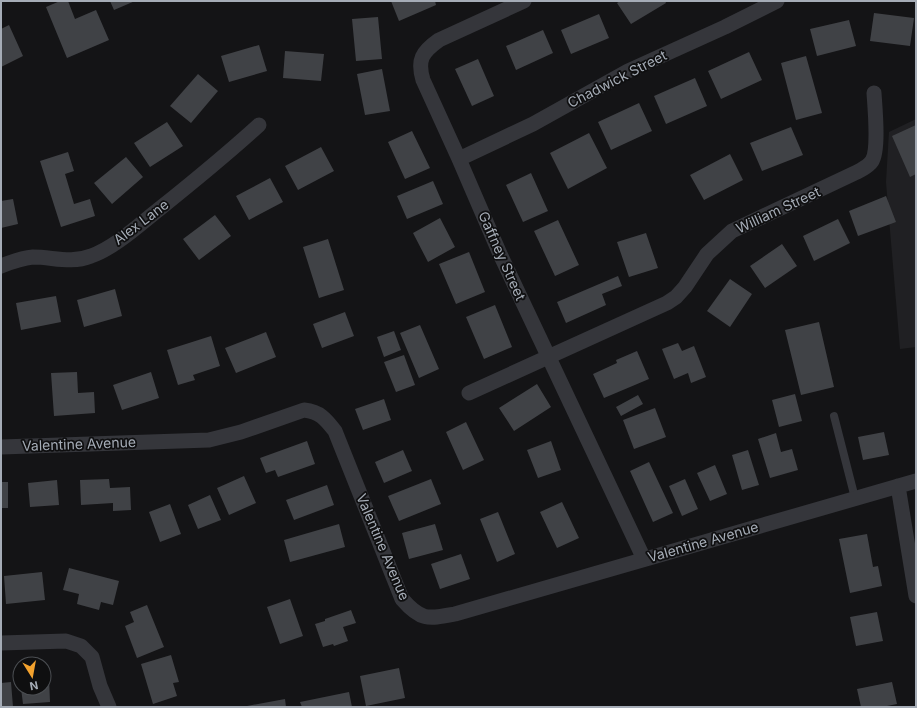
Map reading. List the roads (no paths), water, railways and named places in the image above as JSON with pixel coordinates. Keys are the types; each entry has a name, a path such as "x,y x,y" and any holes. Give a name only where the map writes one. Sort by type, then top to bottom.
{"street":[{"name":"Gaffney Street","path":"524,1 439,40 429,47 421,58 420,69 423,80 500,254 644,559"},
{"name":"Chadwick Street","path":"459,159 533,124 628,71 777,1"},
{"name":"William Street","path":"469,394 667,303 676,297 685,287 707,254 732,231 868,166 873,160 875,153 876,130 874,93"},
{"name":"Alex Lane","path":"1,266 21,259 35,257 75,260 90,257 102,251 132,231 259,126"},
{"name":"Valentine Avenue","path":"1,447 209,440 241,432 304,410 312,410 324,416 335,431 402,599 413,611 422,616 436,617 455,614 916,481"},
{"path":"898,486 916,596"},
{"path":"1,643 66,641 81,646 92,657 100,686 109,707"}],"lane":[{"path":"834,416 855,498"}]}
